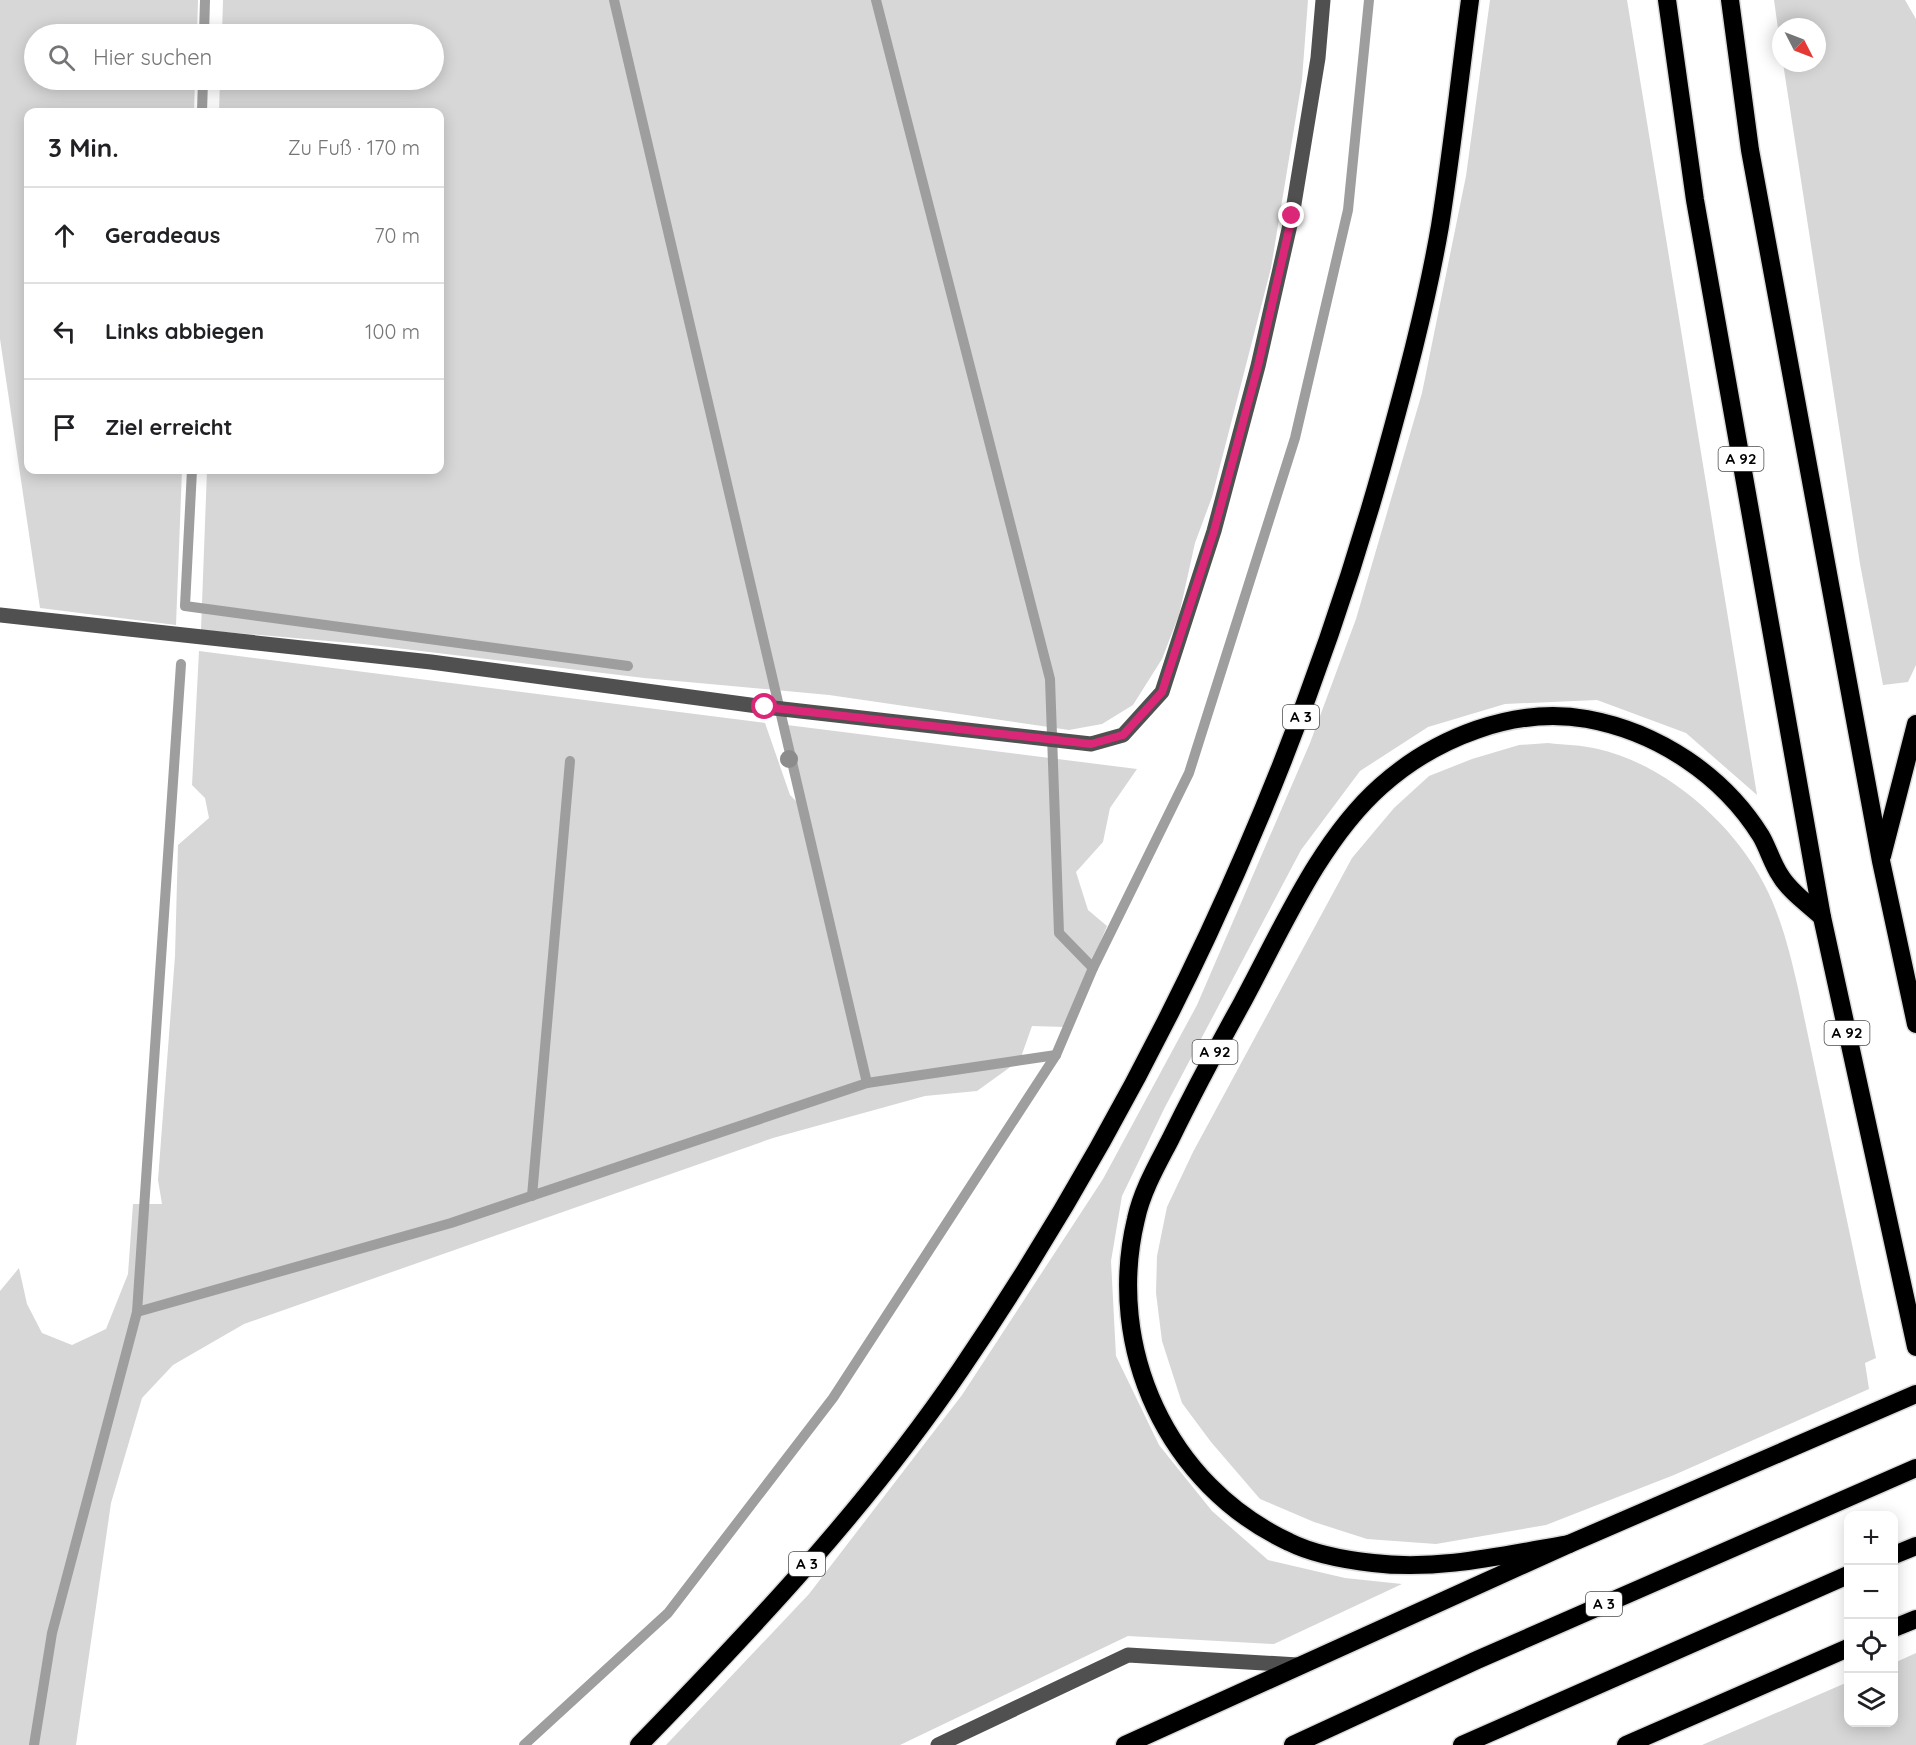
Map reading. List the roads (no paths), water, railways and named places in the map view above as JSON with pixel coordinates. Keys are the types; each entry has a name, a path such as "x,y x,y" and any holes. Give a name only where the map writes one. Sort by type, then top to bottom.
{"highway":[{"name":"A 3","path":"639,1745 744,1636 856,1507 960,1370 1108,1135 1218,914 1300,719 1355,562 1402,395 1439,228 1470,0"},
{"name":"A 92","path":"1666,0 1695,200 1822,917 1915,1344"},
{"path":"1730,0 1750,150 1881,861 1916,1024"},
{"name":"A 92","path":"1569,1544 1463,1563 1421,1566 1371,1563 1291,1544 1252,1521 1224,1498 1177,1451 1145,1387 1136,1357 1127,1283 1137,1214 1149,1182 1193,1092 1316,868 1341,829 1380,787 1425,752 1468,732 1510,721 1585,718 1629,731 1670,748 1696,765 1734,802 1761,836 1781,879 1822,917"},
{"path":"1881,861 1916,724"},
{"path":"1125,1745 1569,1544 1916,1394"},
{"name":"A 3","path":"1293,1745 1478,1660 1916,1468"},
{"path":"1898,1553 1916,1546"},
{"path":"1462,1745 1844,1577"},
{"path":"1898,1626 1916,1618"},
{"path":"1626,1745 1844,1649"}],"lane":[{"path":"0,615 431,662 765,707 1091,744 1123,735 1162,692 1214,531 1258,366 1292,216 1318,58 1323,0"},
{"path":"938,1745 1128,1655 1298,1665"}],"waterway":[{"path":"204,24 205,0"},
{"path":"614,0 867,1083"},
{"path":"876,0 1050,679 1059,933 1093,968"},
{"path":"524,1745 668,1613 833,1398 1056,1055 1093,968 1189,773 1295,438 1348,210 1369,0"},
{"path":"202,108 203,90"},
{"path":"192,474 185,606 628,666"},
{"path":"34,1745 52,1633 137,1312 181,664"},
{"path":"532,1196 570,761"},
{"path":"137,1312 451,1223 867,1083 1056,1055"}]}
